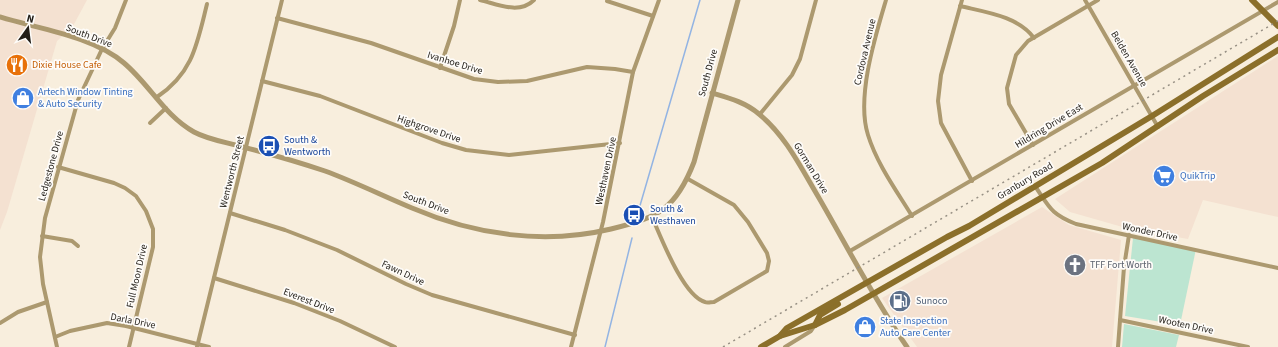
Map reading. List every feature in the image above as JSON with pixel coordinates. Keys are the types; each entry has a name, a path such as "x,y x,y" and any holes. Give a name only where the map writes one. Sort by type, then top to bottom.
{"main road":[{"path":"1252,0 1278,26"},
{"name":"Granbury Road","path":"780,336 787,328 970,226 1152,116 1278,37"},
{"name":"Granbury Road","path":"761,347 780,336 815,325 873,294 1102,163 1203,96 1278,50"},
{"path":"815,325 820,315 837,305 846,295"}],"street":[{"name":"Ledgestone Drive","path":"57,347 43,284 40,257 42,236 58,167 78,100 102,49 115,28 126,0"},
{"name":"Wentworth Street","path":"197,346 282,0"},
{"path":"440,68 454,26 460,0"},
{"path":"480,0 513,8 528,5 534,0"},
{"name":"Westhaven Drive","path":"572,347 601,232 633,72 659,0"},
{"name":"South Drive","path":"0,17 65,36 102,49 123,62 179,121 192,131 208,138 325,171 426,214 475,229 515,236 565,237 601,232 644,220 652,217 673,200 688,179 738,0"},
{"path":"760,114 792,75 800,59 816,0"},
{"name":"Cordova Avenue","path":"886,0 865,83 864,116 868,134 880,165 912,216"},
{"path":"962,0 941,75 938,101 941,123 972,181"},
{"name":"Belden Avenue","path":"1085,0 1135,84 1158,127"},
{"path":"1033,145 1012,110 1007,88 1016,55 1028,41 1098,0"},
{"path":"607,1 653,16"},
{"name":"Hildring Drive East","path":"850,251 1278,2"},
{"path":"157,97 180,79 190,64 207,4"},
{"path":"960,6 1015,22 1024,27 1034,38"},
{"name":"Ivanhoe Drive","path":"277,18 370,43 474,79 512,83 587,67 633,72"},
{"name":"Highgrove Drive","path":"262,81 320,96 442,144 466,150 509,155 620,143"},
{"name":"Gorman Drive","path":"712,93 734,99 749,106 760,114 781,136 789,147 850,251 866,283 907,347"},
{"path":"150,123 166,108"},
{"name":"Full Moon Drive","path":"58,167 114,183 126,188 139,200 146,211 153,229 153,247 129,347"},
{"path":"652,217 683,282 696,296 705,302 714,302 768,271 770,261 767,254 740,211 725,199 688,179"},
{"name":"Wonder Drive","path":"1035,186 1053,212 1061,218 1076,224 1278,268"},
{"name":"Fawn Drive","path":"230,212 285,230 337,250 432,295 575,335"},
{"path":"1118,347 1124,267 1129,235"},
{"path":"42,236 72,242 78,246"},
{"name":"Everest Drive","path":"214,278 294,303 340,321 395,347"},
{"path":"0,323 18,312 47,302"},
{"name":"Wooten Drive","path":"1120,320 1248,347"},
{"name":"Darla Drive","path":"54,337 96,324 107,323 134,328 197,346 208,347"},
{"path":"785,347 811,331 815,325"}],"shaded area":[{"path":"0,0 87,0 73,26 57,41 7,212 0,230"},
{"path":"1278,56 1278,217 1203,200 1188,239 1126,228 1070,212 1055,199"},
{"path":"1042,207 1069,225 1121,240 1112,347 917,347 882,298"}],"green space":[{"path":"1133,238 1196,249 1180,325 1125,316"},
{"path":"1124,324 1179,335 1176,347 1122,347"}],"waterway":[{"path":"639,209 700,0"},
{"path":"605,347 632,238"}],"railway":[{"path":"723,347 1278,21"}],"place":[{"name":"Dixie House Cafe","path":"17,65"},
{"name":"Artech Window Tinting & Auto Security","path":"23,98"},
{"name":"South & Wentworth","path":"269,146"},
{"name":"QuikTrip","path":"1164,176"},
{"name":"South & Westhaven","path":"634,215"},
{"name":"TFF Fort Worth","path":"1075,265"},
{"name":"Sunoco","path":"900,301"},
{"name":"State Inspection Auto Care Center","path":"865,327"}]}
